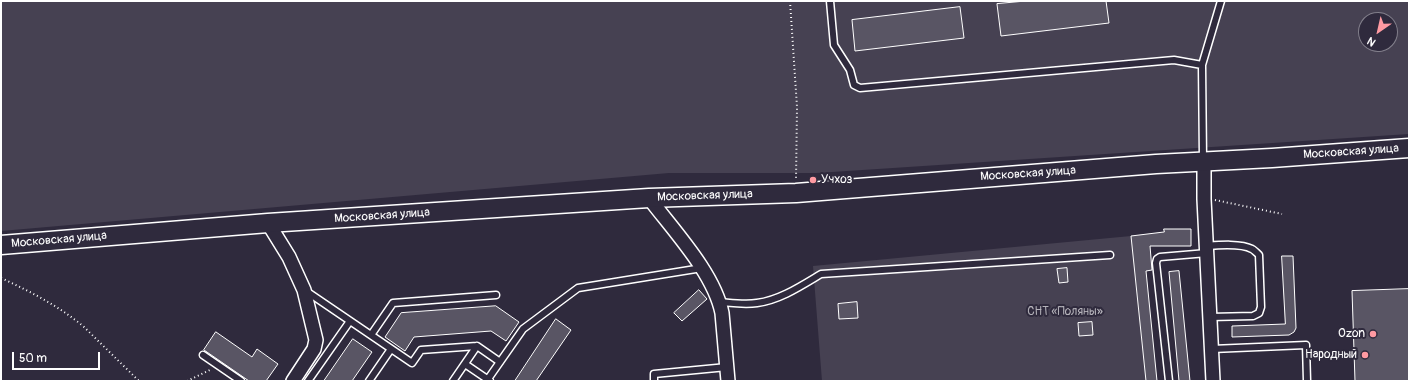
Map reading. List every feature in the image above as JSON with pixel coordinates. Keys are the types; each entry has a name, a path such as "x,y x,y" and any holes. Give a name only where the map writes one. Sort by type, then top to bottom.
{"main road":[{"name":"Московская улица","path":"1,245 268,224 649,198 796,193 1204,161 1272,158 1409,148"}],"street":[{"path":"1204,161 1204,199 1213,381"},
{"path":"649,198 702,268 720,302 728,381"},
{"path":"268,224 279,240 304,290 316,340 314,349 293,381"}],"lane":[{"path":"830,1 834,45 850,70 854,85 860,88 1174,60 1202,65"},
{"path":"1204,161 1202,65 1221,1"},
{"path":"1169,381 1156,263 1157,259 1160,257 1207,250 1220,245 1246,246 1253,249 1259,255 1261,307 1259,313 1253,316 1210,317"},
{"path":"720,302 755,303 766,301 786,293 821,274 1110,255"},
{"path":"464,364 489,380 523,329 578,288 702,268"},
{"path":"304,290 412,363 421,350 477,346 500,362"},
{"path":"371,335 393,303 496,295"},
{"path":"308,381 350,321"},
{"path":"1212,349 1306,345 1307,381"},
{"path":"452,381 477,346"},
{"path":"369,381 392,349"},
{"path":"203,355 219,366 231,378 242,381"},
{"path":"654,381 654,374 727,367"}],"path":[{"path":"790,1 797,107 796,193"},
{"path":"1213,200 1282,214"},
{"path":"1,278 34,293 73,318 139,381"},
{"path":"187,381 219,366"}],"green space":[{"path":"1,1 1409,1 1409,134 817,173 669,173 1,231"},
{"name":"СНТ «Поляны»","path":"1131,236 1146,381 822,381 813,266"}],"building":[{"path":"1026,1 1106,1 1109,23 1001,36 997,4"},
{"path":"960,7 964,38 855,51 852,20"},
{"path":"1164,229 1191,229 1191,246 1150,246 1152,270 1146,271 1157,381 1146,381 1131,236 1164,232"},
{"path":"1282,256 1293,256 1296,328 1294,332 1289,335 1232,337 1232,326 1285,324"},
{"path":"1067,268 1068,282 1059,283 1057,269"},
{"path":"1179,271 1190,381 1179,381 1169,272"},
{"path":"1409,289 1409,381 1355,381 1352,291"},
{"path":"699,290 707,299 682,321 674,313"},
{"path":"857,302 858,318 839,319 838,304"},
{"path":"496,306 519,322 506,341 491,331 414,337 405,351 385,337 401,313"},
{"path":"556,319 571,330 536,381 515,381"},
{"path":"1092,322 1093,335 1079,336 1078,323"},
{"path":"216,332 252,357 257,349 278,364 266,381 249,381 204,350"},
{"path":"353,339 372,352 352,381 324,381"}],"place":[{"name":"Учхоз","path":"813,180"},
{"name":"Ozon","path":"1373,334"},
{"name":"Народный","path":"1365,355"}]}
